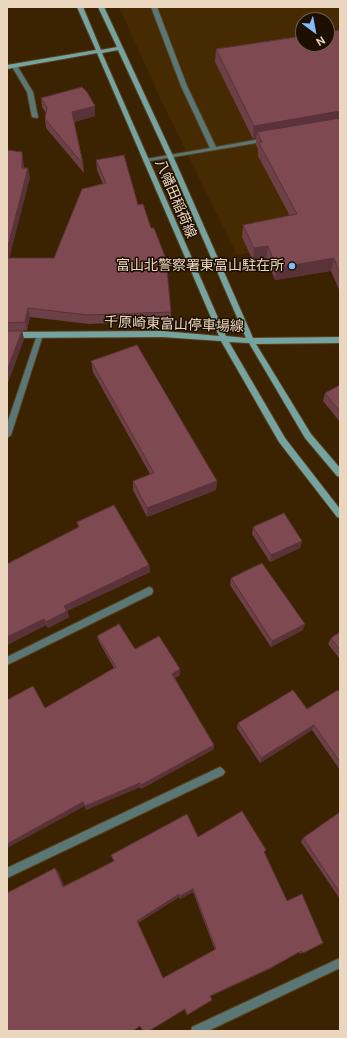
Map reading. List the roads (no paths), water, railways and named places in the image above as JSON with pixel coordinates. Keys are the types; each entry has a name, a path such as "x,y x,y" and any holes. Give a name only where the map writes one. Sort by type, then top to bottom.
{"main road":[{"name":"八幡田稲荷線","path":"80,7 98,52 223,338 282,440 340,515"},
{"name":"八幡田稲荷線","path":"101,7 170,156 251,341 308,436 340,474"},
{"path":"7,67 120,48"},
{"name":"千原崎東富山停車場線","path":"7,335 162,334 251,341 340,340"}],"street":[{"path":"154,7 184,86 214,149"},
{"path":"14,65 30,92 35,117"},
{"path":"146,161 269,139"},
{"path":"7,435 40,335"},
{"path":"7,661 149,592"},
{"path":"7,873 220,772"},
{"path":"198,1030 340,963"}],"place":[{"name":"富山北警察署東富山駐在所","path":"292,266"}]}
